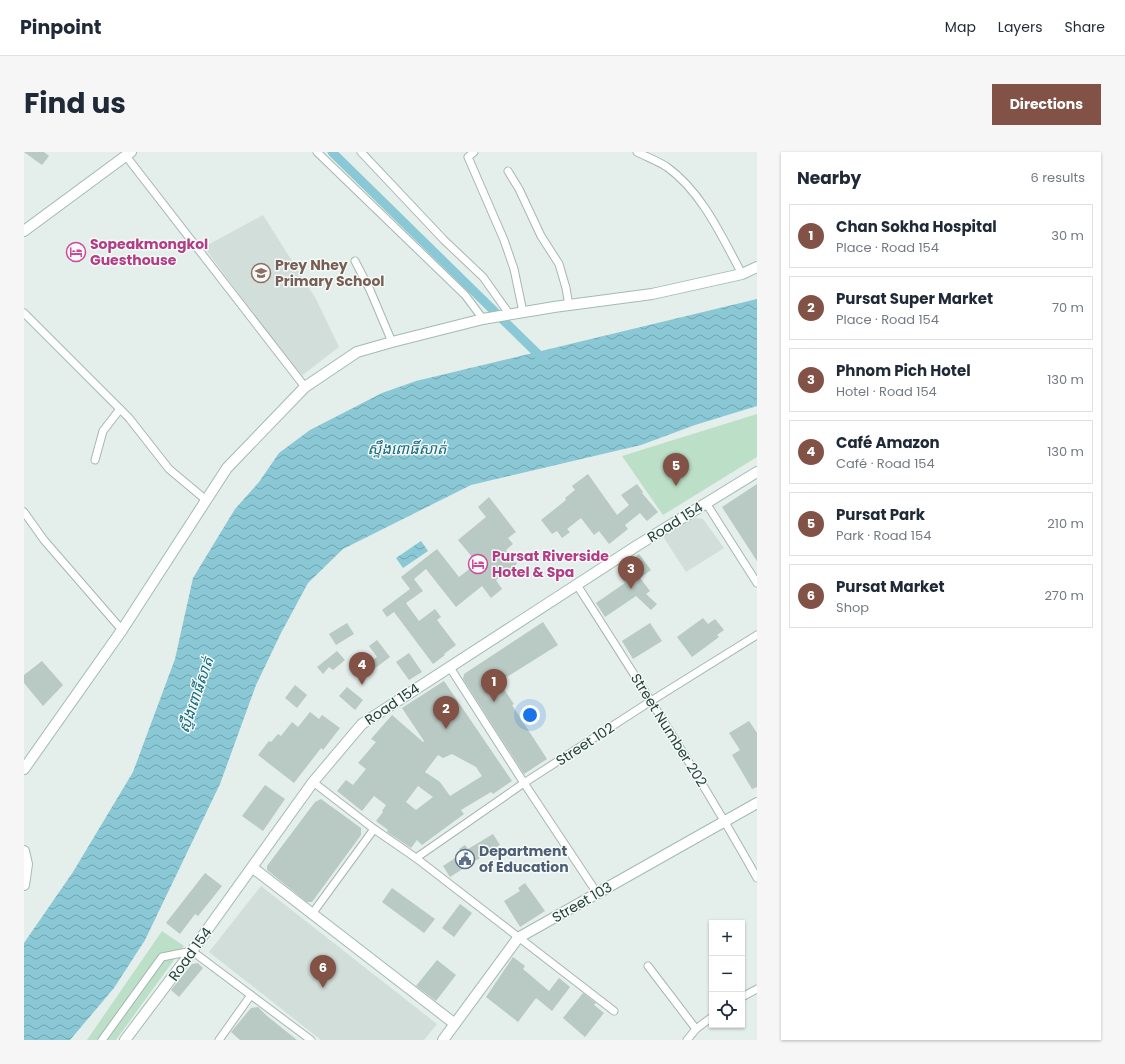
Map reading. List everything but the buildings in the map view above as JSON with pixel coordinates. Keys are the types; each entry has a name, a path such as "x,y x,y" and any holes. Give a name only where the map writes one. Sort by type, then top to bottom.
{"street":[{"path":"317,152 465,295 487,319"},
{"path":"361,152 444,240 483,276 507,316"},
{"path":"474,152 468,157 512,262 523,312"},
{"path":"637,152 666,166 682,180 702,204 742,274"},
{"path":"24,231 128,154 306,386"},
{"path":"508,171 519,189 541,236 558,264 566,288 568,306"},
{"path":"355,261 370,290 392,342"},
{"path":"24,769 122,630 227,468 306,386 357,352 392,342 487,319 523,312 652,294 742,274 757,267"},
{"path":"24,313 129,418 169,469 206,500"},
{"path":"95,460 103,431 120,409"},
{"name":"Road 154","path":"124,1040 253,868 313,782 362,724 449,666 638,545 757,472"},
{"path":"706,503 757,583"},
{"path":"24,512 44,540 122,630"},
{"name":"Street Number 202","path":"577,585 651,701 725,822 757,878"},
{"name":"Street 102","path":"416,858 524,784 651,701 757,635"},
{"path":"449,666 524,784 597,893"},
{"path":"313,782 374,830 416,858 614,1011"},
{"name":"Street 103","path":"443,1040 518,938 757,803"},
{"path":"312,914 374,830"},
{"path":"24,851 27,864 24,884"},
{"path":"253,868 455,1024"},
{"path":"102,1040 162,957 192,950 311,1040"},
{"path":"648,966 696,1029"},
{"path":"745,995 757,989"},
{"path":"219,1040 251,995"},
{"path":"687,1040 696,1029 709,1019"}],"shaded area":[{"name":"Prey Nhey Primary School","path":"263,215 316,299 339,347 300,377 204,247"},
{"path":"690,517 703,519 724,548 686,572 662,535"},
{"path":"261,886 437,1024 424,1040 321,1040 209,952"}],"green space":[{"path":"757,414 757,457 663,515 622,456"},
{"path":"162,931 184,946 116,1040 87,1040"}],"water":[{"name":"ស្ទឹងពោធិ៍សាត់","path":"757,299 757,406 695,425 641,445 471,485 343,549 308,583 281,633 256,685 220,784 145,940 114,988 70,1040 24,1040 24,943 73,872 133,772 175,659 193,578 235,509 259,482 279,453 310,430 382,393 416,381"},
{"path":"421,541 428,551 403,568 396,558"}],"waterway":[{"path":"332,152 544,360"}],"place":[{"name":"Sopeakmongkol Guesthouse","path":"76,252"},
{"name":"Prey Nhey Primary School","path":"261,273"},
{"name":"Pursat Park","path":"676,486"},
{"name":"Pursat Riverside Hotel & Spa","path":"478,564"},
{"name":"Phnom Pich Hotel","path":"631,589"},
{"name":"Café Amazon","path":"362,685"},
{"name":"Chan Sokha Hospital","path":"494,702"},
{"name":"Pursat Super Market","path":"446,729"},
{"name":"Department of Education","path":"465,859"},
{"name":"Pursat Market","path":"323,988"}]}
